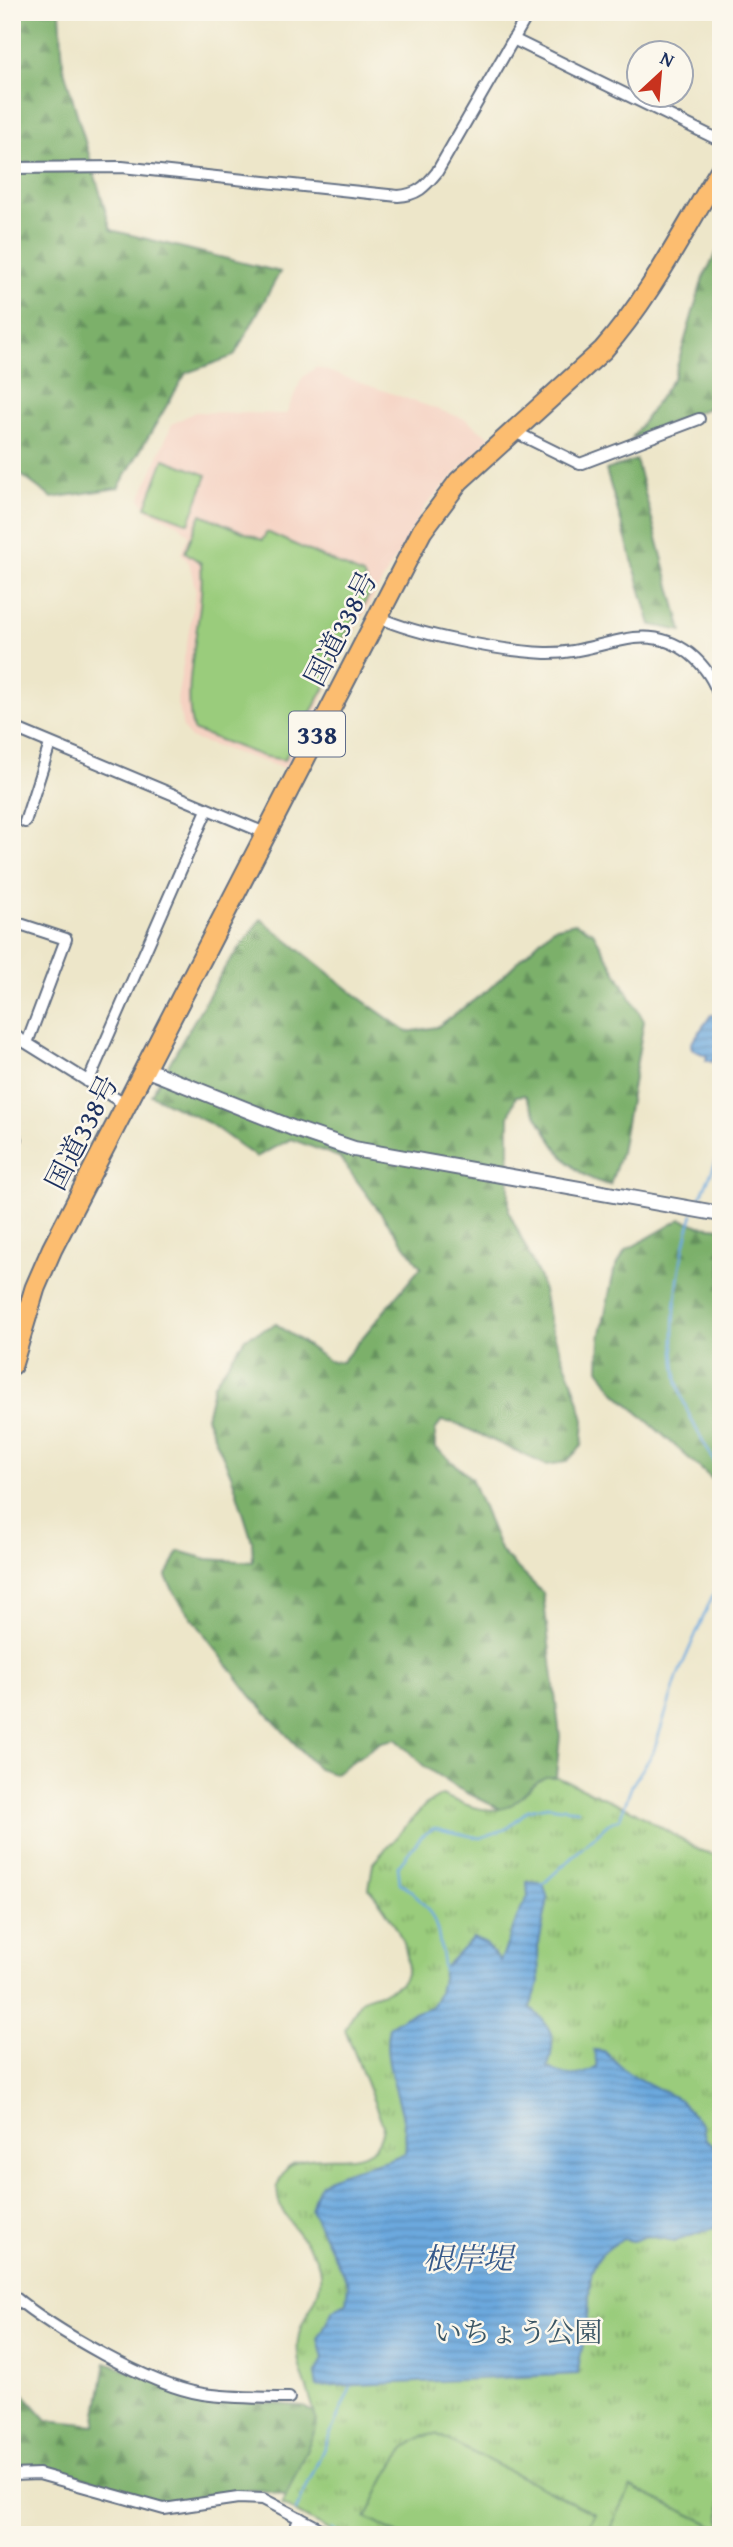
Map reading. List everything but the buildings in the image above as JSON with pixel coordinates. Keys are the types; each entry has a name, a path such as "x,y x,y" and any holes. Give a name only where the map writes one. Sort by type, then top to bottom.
{"highway":[{"name":"国道338号","path":"12,1365 43,1268 265,833 436,509 459,481 603,351 623,328 660,273 721,169"}],"street":[{"path":"12,168 122,167 412,195 424,188 437,172 528,12"},
{"path":"513,39 721,141"},
{"path":"513,431 580,464 699,419"},
{"path":"377,617 408,629 529,652 582,651 634,638 666,641 701,662 717,687 721,702"},
{"path":"12,727 265,833"},
{"path":"25,822 50,744"},
{"path":"89,1082 207,810"},
{"path":"15,922 66,939 27,1043"},
{"path":"12,1034 126,1105"},
{"path":"145,1069 295,1129 354,1149 721,1214"},
{"path":"12,2295 64,2329 150,2378 201,2394 289,2398"},
{"path":"12,2475 39,2474 164,2510 238,2498 263,2499 332,2535"},
{"path":"292,2535 300,2518"}],"shaded area":[{"path":"316,367 465,419 490,437 425,507 342,652 319,706 288,766 283,768 190,738 183,728 177,699 196,591 189,563 181,553 189,535 179,525 149,511 140,499 172,424 195,412 286,414 302,378"}],"green space":[{"path":"12,12 60,12 63,66 111,230 280,272 234,356 186,373 118,488 52,498 12,468"},
{"path":"721,245 721,403 632,438 674,377 703,278"},
{"path":"164,459 207,475 189,523 146,507"},
{"path":"636,460 682,631 651,625 606,470"},
{"path":"201,514 262,540 267,532 363,575 371,592 336,651 324,689 284,760 262,756 193,730 189,689 202,584 201,563 185,552"},
{"path":"261,919 362,1000 407,1032 437,1027 488,990 553,928 575,923 593,932 644,1021 621,1152 610,1185 594,1180 569,1162 549,1137 525,1095 516,1096 509,1116 509,1212 540,1278 551,1327 573,1383 584,1420 582,1446 566,1462 546,1465 455,1423 441,1421 435,1431 435,1447 471,1478 501,1552 543,1593 560,1736 556,1776 543,1802 500,1809 459,1789 425,1767 396,1739 381,1742 334,1774 318,1769 251,1696 179,1600 166,1577 179,1551 207,1559 253,1562 252,1541 232,1477 206,1417 214,1384 245,1338 276,1324 329,1361 342,1362 421,1267 339,1157 291,1139 256,1157 209,1123 151,1095 224,969"},
{"path":"681,1219 700,1226 721,1228 721,1487 615,1392 599,1369 600,1338 614,1271 625,1251"},
{"name":"いちょう公園","path":"545,1777 557,1777 630,1809 699,1850 721,1857 721,2535 337,2535 282,2505 316,2428 313,2406 299,2363 298,2340 319,2288 320,2278 315,2256 284,2213 277,2189 281,2177 291,2165 304,2160 353,2157 367,2153 378,2143 383,2125 345,2029 361,2000 400,1983 407,1968 407,1956 398,1931 369,1889 373,1863 425,1805 442,1795 476,1808 494,1810 516,1802"},
{"path":"106,2362 202,2399 303,2406 330,2422 295,2499 259,2490 243,2490 181,2502 159,2503 71,2473 27,2467 12,2469 12,2381 47,2420 95,2425"},
{"path":"436,2434 595,2514 583,2535 400,2535 366,2518 392,2466 401,2454 422,2437"},
{"path":"631,2487 721,2529 721,2535 607,2535"}],"water":[{"path":"711,1015 721,1015 721,1063 715,1057 712,1062 706,1060 707,1056 692,1049 691,1044"},
{"name":"根岸堤","path":"527,1882 543,1883 548,1899 538,1948 539,1984 530,2007 544,2021 551,2034 552,2048 548,2067 567,2075 585,2073 597,2067 594,2050 604,2051 628,2073 680,2100 702,2125 706,2140 721,2152 721,2219 717,2227 676,2241 646,2236 633,2241 623,2239 600,2256 591,2275 587,2325 578,2374 317,2387 315,2375 323,2359 318,2339 333,2310 346,2303 348,2284 311,2210 317,2190 334,2176 405,2153 404,2122 388,2058 389,2027 406,2016 431,2007 439,1993 444,1968 473,1938 486,1944 500,1961 528,1897"}],"waterway":[{"path":"697,1205 721,1150"},
{"path":"693,1214 678,1278 674,1327 676,1372 688,1412 721,1474"},
{"path":"542,1885 608,1824 620,1818 632,1785 653,1753 678,1675 715,1590 721,1532"},
{"path":"444,1971 434,1921 422,1903 400,1883 398,1866 421,1837 434,1828 480,1838 506,1829 528,1810 547,1806 578,1810"},
{"path":"296,2511 351,2387"},
{"path":"332,2529 343,2535"}]}
